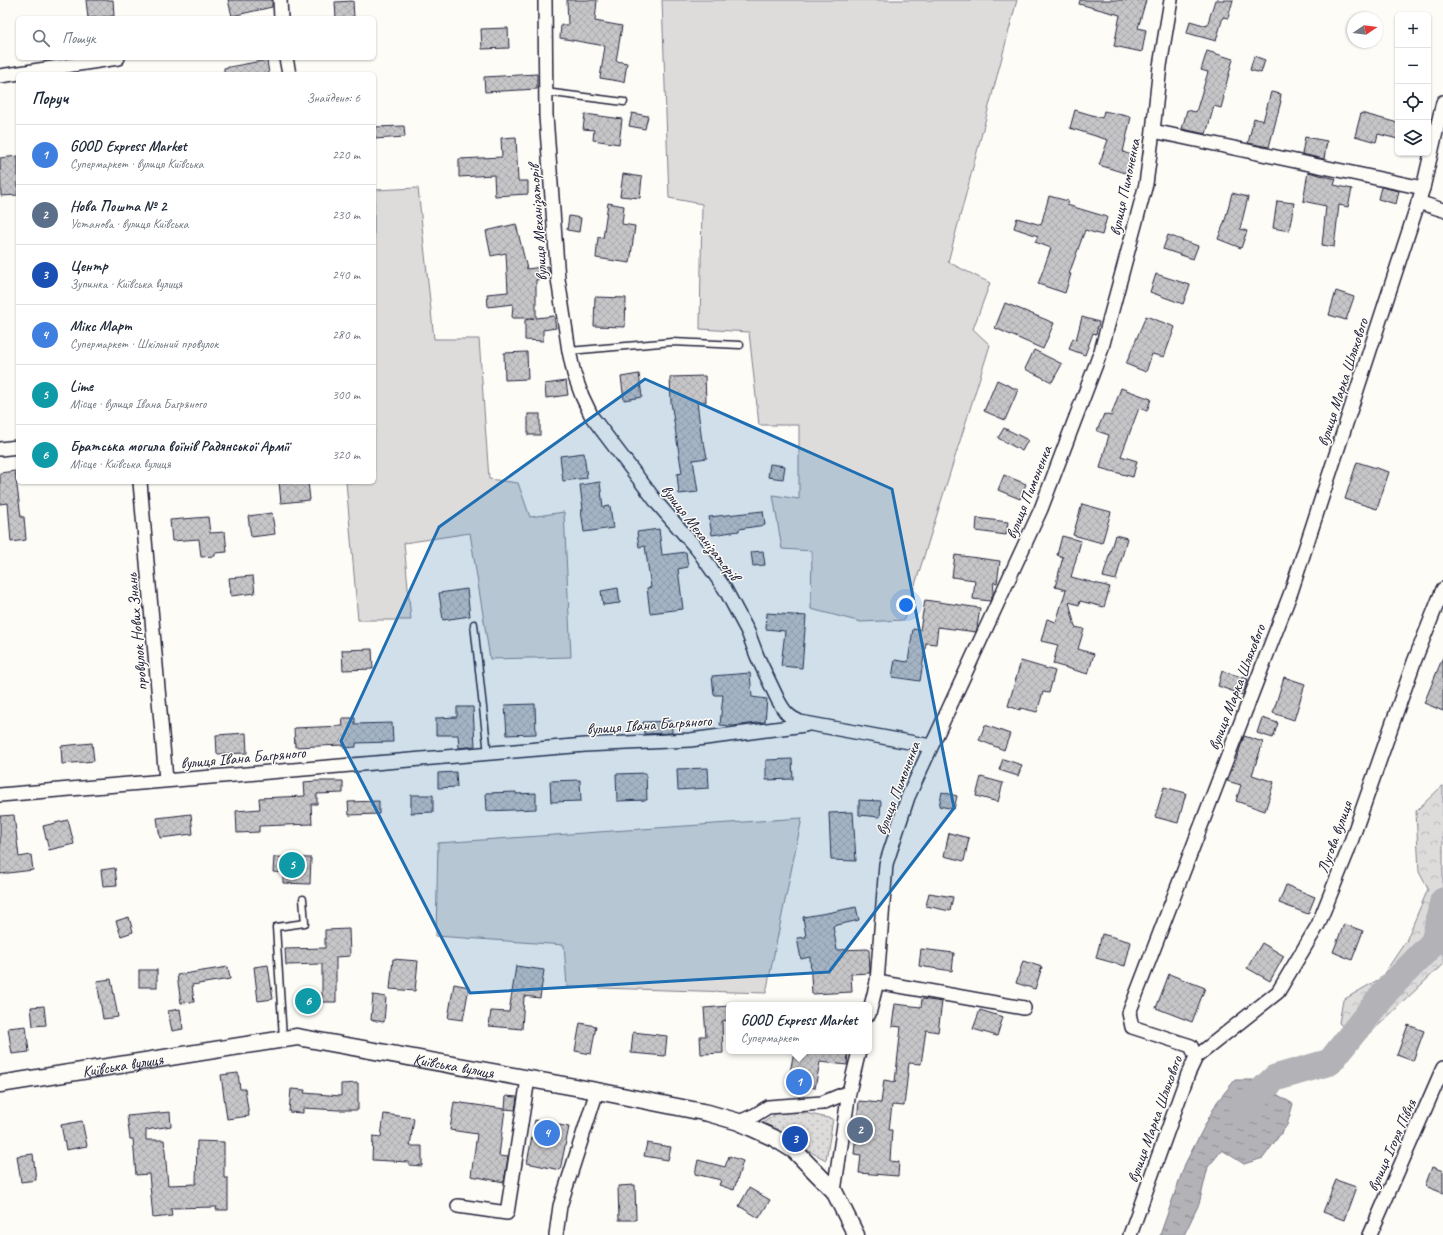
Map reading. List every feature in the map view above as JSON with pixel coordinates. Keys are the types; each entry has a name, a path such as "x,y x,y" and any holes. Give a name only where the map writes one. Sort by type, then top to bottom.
{"street":[{"path":"280,0 281,16"},
{"name":"вулиця Механізаторів","path":"545,0 545,92 558,279 569,351 577,381 592,417 658,504 698,550 722,584 748,632 757,656 784,712 791,718 800,722 931,746"},
{"name":"вулиця Пимоненка","path":"872,1002 877,982 886,864 908,797 1041,509 1101,351 1146,184 1160,66 1171,0"},
{"path":"48,72 108,60"},
{"path":"286,60 289,72"},
{"path":"0,76 16,75"},
{"name":"вулиця Марка Шляхового","path":"1130,1235 1188,1074 1196,1057 1191,1046 1132,1027 1129,1013 1291,592 1423,188 1443,102"},
{"path":"1153,131 1423,188"},
{"path":"1418,202 1443,210"},
{"path":"0,449 16,447"},
{"name":"провулок Нових Знань","path":"140,484 166,780"},
{"name":"Лугова вулиця","path":"1196,1057 1278,992 1318,925 1348,853 1414,662 1443,589"},
{"path":"774,728 780,724 782,719 782,712 778,700"},
{"name":"вулиця Івана Багряного","path":"0,795 585,745 690,740 811,724"},
{"path":"877,982 1024,1008"},
{"name":"Київська вулиця","path":"0,1084 297,1037 598,1091 708,1113 739,1122 774,1138 795,1151 834,1191 856,1235"},
{"path":"834,1191 849,1092 858,1054"},
{"name":"вулиця Ігоря Півня","path":"1370,1235 1443,1068"},
{"path":"458,1206 507,1213 528,1079"},
{"path":"556,1235 560,1206 598,1091"},
{"path":"739,1122 768,1107 822,1103 849,1092"}],"lane":[{"path":"545,92 624,102"},
{"path":"569,351 672,342 740,345"},
{"path":"474,624 488,754"},
{"path":"283,1039 276,927 305,923 302,899"}],"highlighted area":[{"path":"645,379 892,489 954,808 829,972 470,993 341,741 439,527"}],"green space":[{"path":"662,0 1017,0 948,262 990,283 973,329 990,345 904,620 861,622 811,609 812,551 782,549 773,495 799,499 799,425 759,425 749,332 700,329 702,204 669,198"},
{"path":"418,188 434,339 479,339 489,479 518,483 530,517 564,512 571,657 490,659 470,533 404,543 411,620 358,620 346,484 376,484 376,190"},
{"path":"1443,785 1443,964 1361,1042 1339,1023 1343,1000 1381,978 1406,941 1428,889 1419,872 1416,811"},
{"path":"802,818 766,993 567,987 564,945 436,936 438,843"},
{"path":"780,1111 805,1113 833,1119 826,1160 807,1150 804,1140 789,1131 779,1134 763,1123"}],"water":[{"path":"1235,1080 1253,1080 1293,1104 1287,1125 1263,1158 1244,1164 1222,1150 1208,1167 1199,1204 1184,1235 1160,1235 1185,1164 1217,1102"}],"building":[{"path":"86,0 113,0 114,16 88,16"},
{"path":"228,0 272,0 272,7 232,16"},
{"path":"567,0 597,0 595,21 622,26 616,61 627,63 624,82 600,78 605,46 560,38 561,25 568,25"},
{"path":"1080,0 1146,0 1138,28 1146,30 1142,52 1114,46 1120,15 1079,4"},
{"path":"1215,0 1233,0 1228,18 1223,17 1216,41 1187,33 1190,21 1207,26"},
{"path":"353,1 354,16 336,16 335,2"},
{"path":"508,28 509,48 482,49 481,29"},
{"path":"1207,51 1233,59 1221,108 1214,106 1206,134 1182,129 1187,110 1196,112 1208,72 1201,70"},
{"path":"1254,56 1265,60 1261,73 1250,70"},
{"path":"267,60 269,72 224,72 224,68"},
{"path":"537,74 537,89 485,92 484,77"},
{"path":"1271,92 1281,94 1281,101 1269,147 1248,143 1254,118 1263,121"},
{"path":"1075,110 1102,118 1104,111 1131,117 1123,152 1134,156 1128,174 1099,165 1108,140 1070,128"},
{"path":"632,113 648,116 645,129 629,126"},
{"path":"1361,113 1395,122 1395,138 1378,134 1376,142 1355,136"},
{"path":"585,114 622,119 619,144 593,140 594,130 583,129"},
{"path":"404,126 405,137 376,139 376,127"},
{"path":"516,137 518,181 528,181 528,194 495,196 494,175 459,177 459,159 502,157 501,138"},
{"path":"1305,137 1327,141 1324,159 1302,154"},
{"path":"16,156 16,195 1,196 0,158"},
{"path":"1308,172 1336,179 1334,185 1352,189 1348,207 1339,205 1334,247 1322,245 1326,206 1303,201"},
{"path":"623,174 642,177 640,198 620,196"},
{"path":"1381,187 1399,191 1396,204 1378,199"},
{"path":"1232,193 1248,197 1240,229 1247,231 1241,248 1218,239"},
{"path":"1049,196 1068,201 1067,205 1107,217 1102,235 1085,230 1069,274 1071,274 1065,293 1038,284 1051,248 1035,242 1038,236 1014,228 1017,218 1041,225"},
{"path":"1277,201 1294,203 1289,231 1273,228"},
{"path":"608,203 624,206 622,224 635,226 630,263 596,258 598,237 603,238"},
{"path":"569,216 581,218 579,232 567,230"},
{"path":"516,224 527,269 549,266 550,278 536,280 536,318 554,316 556,328 543,330 543,341 525,340 525,320 534,318 512,318 513,304 488,307 487,294 508,292 506,253 491,256 486,231"},
{"path":"1168,235 1198,246 1193,259 1163,249"},
{"path":"1156,274 1190,285 1183,304 1150,292"},
{"path":"1336,291 1354,297 1346,320 1329,315"},
{"path":"595,297 626,298 625,327 594,326"},
{"path":"1005,303 1054,323 1043,349 995,328"},
{"path":"1146,316 1175,327 1164,357 1152,354 1146,372 1126,364"},
{"path":"1082,317 1099,322 1096,334 1093,333 1085,355 1069,349 1073,338 1076,340"},
{"path":"1034,350 1062,364 1052,382 1025,369"},
{"path":"527,352 528,379 505,380 504,353"},
{"path":"639,374 642,397 624,400 621,377"},
{"path":"705,376 706,402 697,402 702,442 704,442 707,458 693,460 698,492 679,494 677,474 682,473 671,402 670,377"},
{"path":"997,380 1018,390 1005,420 984,411"},
{"path":"566,381 568,395 546,398 545,384"},
{"path":"1121,388 1151,399 1147,411 1139,408 1121,456 1137,461 1133,477 1100,468 1109,435 1097,431 1104,414 1111,416"},
{"path":"528,414 540,414 540,435 528,435"},
{"path":"1004,428 1028,440 1022,451 998,438"},
{"path":"584,453 587,478 563,481 560,456"},
{"path":"1357,462 1389,472 1377,509 1345,499"},
{"path":"770,464 785,466 783,479 768,477"},
{"path":"15,471 21,517 24,517 26,540 11,542 8,503 0,504 0,473"},
{"path":"1004,475 1026,484 1020,499 998,490"},
{"path":"600,482 603,507 610,506 613,528 584,532 580,485"},
{"path":"279,484 308,484 310,500 281,503"},
{"path":"1082,504 1111,512 1102,543 1073,535"},
{"path":"763,511 765,525 712,535 709,517"},
{"path":"272,513 275,534 251,537 248,516"},
{"path":"208,517 210,533 225,532 227,552 215,553 215,556 201,557 199,539 172,541 170,520"},
{"path":"977,518 1008,522 1006,535 976,531"},
{"path":"659,529 662,555 686,552 688,567 678,569 683,609 650,613 647,588 651,587 645,546 639,547 637,532"},
{"path":"1115,535 1127,538 1116,580 1103,577"},
{"path":"1062,536 1081,541 1071,577 1110,587 1104,607 1080,601 1079,605 1069,602 1075,627 1084,629 1078,649 1094,654 1088,674 1053,664 1058,645 1041,641 1047,619 1056,622 1066,590 1055,587 1063,557 1057,555"},
{"path":"763,551 765,565 753,566 751,552"},
{"path":"955,555 1000,561 997,583 994,582 993,594 990,601 973,599 975,580 952,577"},
{"path":"253,576 255,593 231,596 229,578"},
{"path":"618,588 620,603 603,605 601,591"},
{"path":"467,589 470,616 443,620 439,593"},
{"path":"925,600 980,608 976,632 938,627 936,644 926,643 920,681 892,677 895,660 908,662 913,629 920,630"},
{"path":"767,613 806,616 802,668 781,666 785,631 766,629"},
{"path":"372,649 373,669 343,670 342,650"},
{"path":"1443,657 1443,711 1424,703"},
{"path":"1021,661 1055,671 1049,693 1043,692 1037,712 1021,708 1020,710 1008,706"},
{"path":"1222,671 1248,679 1243,695 1218,686"},
{"path":"750,673 752,697 767,699 765,722 733,726 720,725 723,695 714,695 712,676"},
{"path":"1284,677 1305,684 1294,720 1273,713"},
{"path":"535,704 536,734 507,735 505,705"},
{"path":"457,707 473,707 475,746 459,748 458,735 436,735 436,718 457,717"},
{"path":"342,718 355,718 355,724 392,723 393,742 356,743 356,747 344,748 344,745 295,747 294,728 343,726"},
{"path":"1262,718 1278,723 1273,738 1257,733"},
{"path":"672,721 672,733 644,734 643,722"},
{"path":"985,725 1010,734 1004,750 979,740"},
{"path":"246,733 247,753 217,754 216,735"},
{"path":"1244,736 1263,742 1252,775 1274,782 1265,811 1236,801 1241,785 1227,781 1233,769"},
{"path":"92,743 94,761 62,764 61,746"},
{"path":"792,759 793,779 766,780 766,760"},
{"path":"1003,759 1022,765 1018,776 999,770"},
{"path":"708,768 709,788 678,790 677,769"},
{"path":"456,772 457,787 438,788 438,773"},
{"path":"646,773 647,800 617,801 616,774"},
{"path":"981,777 1003,783 998,802 976,796"},
{"path":"580,780 581,801 551,802 550,781"},
{"path":"343,781 343,793 317,794 317,804 311,804 312,824 259,826 259,832 237,833 236,811 260,809 259,798 305,796 304,782"},
{"path":"1164,787 1186,793 1178,823 1155,817"},
{"path":"516,792 516,794 536,793 536,809 487,811 486,793"},
{"path":"942,792 957,796 954,809 939,806"},
{"path":"411,795 433,795 433,812 411,813"},
{"path":"859,800 881,801 880,817 859,815"},
{"path":"379,801 379,814 349,815 348,802"},
{"path":"853,812 856,861 831,860 829,813"},
{"path":"191,814 193,834 160,838 157,818"},
{"path":"14,815 19,857 31,855 33,870 0,874 0,816"},
{"path":"68,820 74,844 49,850 43,826"},
{"path":"949,833 969,838 964,861 944,856"},
{"path":"274,857 311,858 310,884 283,883 283,873 273,872"},
{"path":"115,868 117,885 103,886 101,870"},
{"path":"1286,885 1315,897 1308,914 1279,903"},
{"path":"929,893 953,897 950,911 926,906"},
{"path":"856,907 859,920 833,926 837,950 869,949 870,973 851,974 852,992 812,994 810,957 801,959 797,938 806,937 803,917"},
{"path":"129,917 133,932 121,936 116,921"},
{"path":"1344,924 1363,931 1352,960 1333,952"},
{"path":"349,929 350,956 336,957 336,1002 322,1002 322,964 286,965 285,949 325,948 325,930"},
{"path":"1102,934 1131,942 1125,966 1096,958"},
{"path":"1262,943 1284,956 1270,981 1247,968"},
{"path":"921,949 954,953 952,971 919,966"},
{"path":"393,959 418,961 415,991 390,989"},
{"path":"1023,961 1042,967 1035,989 1016,983"},
{"path":"268,965 273,999 258,1001 254,967"},
{"path":"516,966 544,970 540,998 524,996 522,1029 489,1026 491,1011 509,1012"},
{"path":"228,967 230,979 192,985 194,1002 181,1003 177,975"},
{"path":"139,970 157,970 157,987 139,987"},
{"path":"1169,974 1205,988 1192,1022 1156,1008"},
{"path":"111,979 118,1017 103,1019 97,981"},
{"path":"454,984 469,987 463,1020 448,1018"},
{"path":"373,995 386,997 384,1022 371,1020"},
{"path":"922,999 942,1002 938,1032 926,1030 921,1064 909,1063 904,1106 892,1105 889,1130 892,1130 890,1161 899,1162 898,1176 859,1173 861,1155 854,1154 859,1101 881,1103 884,1080 895,1082 901,1027 892,1026 895,1004 921,1007"},
{"path":"44,1006 46,1025 33,1026 31,1007"},
{"path":"726,1006 726,1020 722,1021 723,1053 701,1054 700,1036 706,1036 704,1008"},
{"path":"180,1009 183,1029 172,1031 168,1011"},
{"path":"980,1010 1003,1017 997,1036 973,1029"},
{"path":"580,1023 596,1026 591,1054 575,1051"},
{"path":"1408,1025 1424,1031 1413,1061 1397,1055"},
{"path":"26,1026 29,1052 12,1054 8,1028"},
{"path":"633,1032 667,1036 665,1056 631,1053"},
{"path":"793,1054 848,1054 847,1065 820,1062 815,1088 788,1083"},
{"path":"238,1073 240,1089 245,1089 249,1116 227,1119 221,1075"},
{"path":"358,1083 358,1110 303,1108 303,1113 289,1112 291,1089 305,1090 304,1093 341,1096 341,1084"},
{"path":"506,1096 517,1097 515,1110 505,1109"},
{"path":"454,1102 505,1109 499,1156 508,1157 504,1182 471,1176 477,1134 450,1130"},
{"path":"170,1112 171,1126 146,1130 146,1140 164,1140 168,1185 196,1184 197,1141 224,1142 224,1178 228,1178 228,1210 216,1210 217,1207 171,1208 172,1216 153,1218 149,1174 136,1175 133,1139 130,1139 127,1116"},
{"path":"384,1114 414,1118 410,1146 422,1146 422,1166 409,1165 409,1162 372,1160 373,1136 381,1137"},
{"path":"535,1120 569,1127 560,1170 527,1163"},
{"path":"82,1121 87,1146 66,1150 61,1125"},
{"path":"647,1143 671,1147 668,1160 644,1156"},
{"path":"33,1154 36,1180 21,1182 17,1156"},
{"path":"729,1156 743,1161 734,1190 719,1185 721,1180 695,1174 698,1160 725,1167"},
{"path":"1432,1167 1443,1171 1443,1193 1425,1186"},
{"path":"1336,1180 1356,1187 1344,1220 1323,1212"},
{"path":"635,1185 636,1220 619,1220 618,1186"},
{"path":"749,1188 770,1200 759,1218 739,1206"}],"waterway":[{"path":"1241,1114 1255,1097 1275,1078 1330,1062 1386,991 1434,942 1443,901"}],"place":[{"name":"Lime","path":"292,865"},
{"name":"Братська могила воїнів Радянської Армії","path":"308,1001"},
{"name":"GOOD Express Market","path":"799,1082"},
{"name":"Нова Пошта № 2","path":"860,1130"},
{"name":"Мікс Март","path":"547,1133"},
{"name":"Центр","path":"795,1139"}]}
